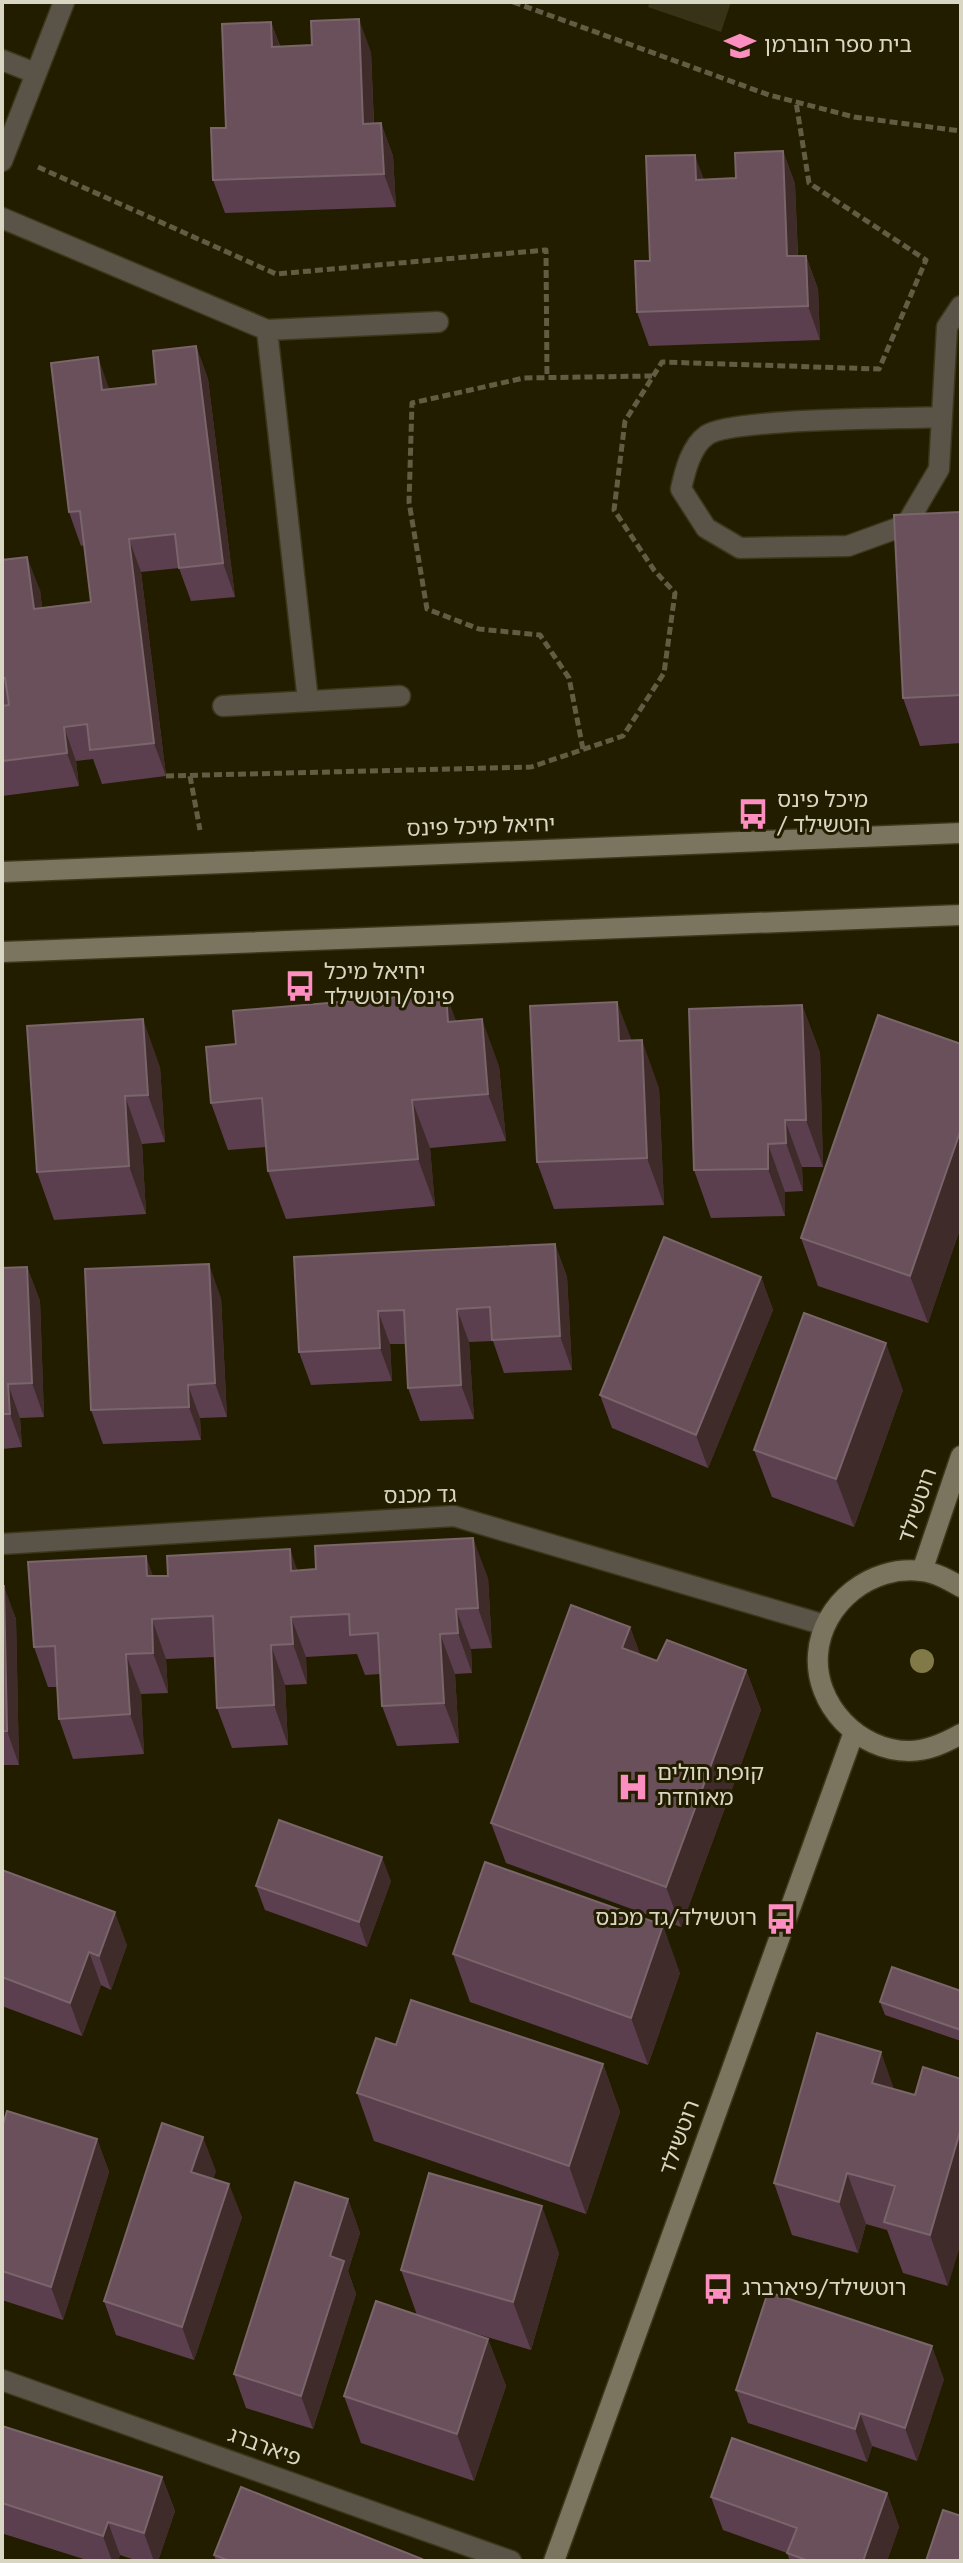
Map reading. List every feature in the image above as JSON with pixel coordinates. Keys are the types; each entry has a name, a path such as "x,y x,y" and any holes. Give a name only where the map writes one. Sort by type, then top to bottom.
{"main road":[{"name":"יחיאל מיכל פינס","path":"2,872 961,833"},
{"path":"2,952 961,915"},
{"name":"רוטשילד","path":"922,1571 961,1456"},
{"path":"961,1587 943,1577 922,1571 892,1571 864,1581 840,1600 825,1625 818,1654 821,1684 833,1711 854,1732 880,1747 909,1751 939,1746 961,1734"},
{"name":"רוטשילד","path":"554,2561 854,1732"}],"street":[{"path":"4,156 64,2"},
{"path":"2,60 35,73"},
{"path":"2,218 267,330 438,322"},
{"path":"940,417 740,425 707,435 687,462 681,489 706,528 740,548 848,546 906,525 939,469 947,327 961,306"},
{"path":"267,330 308,701"},
{"path":"223,706 400,696"},
{"name":"גד מכנס","path":"2,1544 454,1516 825,1625"},
{"name":"פיארברג","path":"2,2380 511,2561"}],"path":[{"path":"513,2 769,95 854,117 961,131"},
{"path":"166,776 531,767 623,736 664,673 675,593 654,570 614,510 625,421 653,376 662,362 879,369 926,260 809,183 796,102"},
{"path":"4,156 276,274 546,250 547,378"},
{"path":"583,749 569,678 540,635 479,629 427,609 409,502 412,403 524,378 653,376"},
{"path":"190,776 206,863"}],"shaded area":[{"path":"650,2 731,2 721,32 648,7"}],"building":[{"path":"359,19 363,124 381,123 384,174 213,180 211,128 226,128 222,24 271,22 272,47 312,45 311,21"},
{"path":"783,151 787,256 806,256 808,306 637,312 635,261 650,261 646,156 695,155 696,180 736,178 735,153"},
{"path":"196,346 223,563 179,568 175,534 129,539 154,743 90,750 87,724 64,727 67,753 2,761 2,706 9,705 5,678 2,678 2,560 27,557 34,609 91,602 80,511 69,512 51,363 98,357 102,390 156,384 153,351"},
{"path":"960,512 961,695 903,698 894,515"},
{"path":"446,993 448,1022 482,1019 488,1094 412,1100 418,1159 268,1171 262,1098 211,1103 206,1047 236,1044 233,1011"},
{"path":"617,1002 619,1041 642,1040 647,1158 537,1162 530,1006"},
{"path":"802,1005 806,1120 785,1120 786,1143 768,1144 768,1169 694,1170 689,1009"},
{"path":"878,1015 961,1044 961,1129 910,1276 801,1238"},
{"path":"143,1019 148,1095 125,1096 129,1166 37,1172 27,1026"},
{"path":"664,1237 761,1277 696,1435 600,1395"},
{"path":"555,1244 560,1336 492,1340 490,1307 457,1309 461,1385 408,1388 404,1310 378,1311 380,1348 299,1352 294,1257"},
{"path":"209,1264 215,1383 188,1385 189,1407 91,1410 85,1269"},
{"path":"27,1267 32,1383 8,1384 10,1414 2,1414 2,1268"},
{"path":"804,1313 886,1343 836,1479 754,1450"},
{"path":"473,1538 478,1608 456,1609 458,1633 440,1634 444,1703 382,1706 378,1633 350,1635 349,1614 291,1617 293,1644 271,1645 274,1705 217,1708 213,1616 152,1619 153,1653 126,1654 130,1714 59,1719 55,1646 34,1647 28,1562 146,1556 147,1576 168,1576 167,1556 290,1549 291,1571 316,1569 315,1546"},
{"path":"4,1586 7,1731 2,1731"},
{"name":"קופת חולים מאוחדת","path":"571,1605 630,1627 622,1648 657,1661 667,1640 746,1670 666,1887 491,1823"},
{"path":"279,1820 382,1857 359,1922 256,1886"},
{"path":"485,1862 663,1925 631,2018 453,1954"},
{"path":"2,1870 115,1912 99,1956 89,1952 70,2003 2,1977"},
{"path":"892,1967 961,1991 961,2030 880,2002"},
{"path":"411,2000 603,2064 569,2166 357,2093 376,2038 396,2045"},
{"path":"817,2033 881,2052 872,2083 915,2095 923,2067 961,2079 961,2128 930,2235 884,2222 895,2186 847,2173 839,2202 774,2183"},
{"path":"7,2111 97,2139 51,2287 2,2271 2,2128"},
{"path":"162,2123 203,2137 191,2172 229,2184 182,2327 104,2301"},
{"path":"429,2173 542,2206 513,2302 401,2270"},
{"path":"295,2182 348,2199 330,2256 344,2261 301,2396 234,2374"},
{"path":"768,2292 932,2346 905,2428 860,2413 855,2429 736,2390"},
{"path":"376,2301 488,2339 457,2434 344,2396"},
{"path":"2,2426 162,2477 144,2533 108,2522 103,2536 2,2503"},
{"path":"732,2438 887,2493 863,2561 809,2561 787,2553 797,2528 711,2497"},
{"path":"241,2487 422,2559 230,2561 214,2555"},
{"path":"943,2510 961,2516 961,2561 926,2561"}],"place":[{"name":"בית ספר הוברמן","path":"740,46"},
{"name":"מיכל פינס / רוטשילד","path":"753,814"},
{"name":"יחיאל מיכל פינס/רוטשילד","path":"300,986"},
{"name":"קופת חולים מאוחדת","path":"633,1787"},
{"name":"רוטשילד/גד מכנס","path":"781,1919"},
{"name":"רוטשילד/פיארברג","path":"718,2289"}]}
